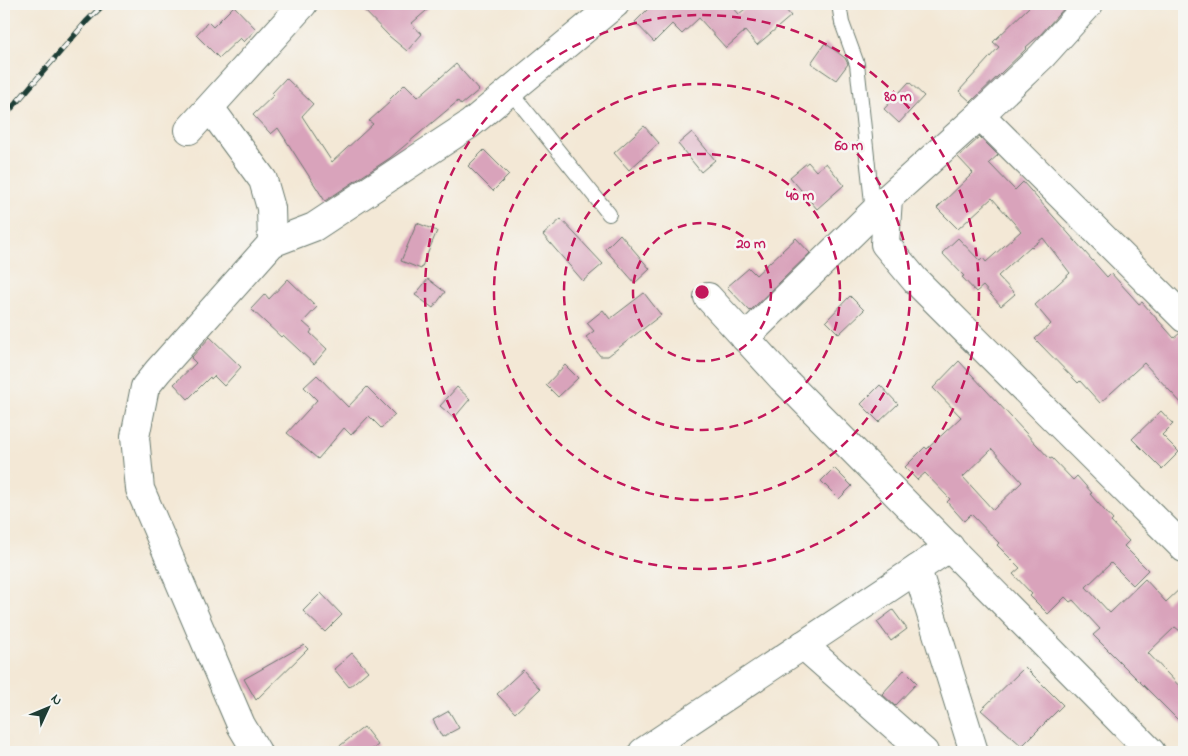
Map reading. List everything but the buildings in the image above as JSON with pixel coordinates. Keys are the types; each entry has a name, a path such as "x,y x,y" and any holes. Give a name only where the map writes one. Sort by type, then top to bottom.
{"street":[{"path":"190,130 303,4"},
{"path":"257,752 241,725 140,489 135,437 145,387 272,243 314,227 470,124 615,4"},
{"path":"745,338 880,205 1042,56 1089,4"},
{"path":"210,108 263,180 271,208 272,243"},
{"path":"980,115 1184,318"},
{"path":"880,205 885,244 915,280 1184,548"},
{"path":"708,297 782,378 1151,752"},
{"path":"643,752 950,547"},
{"path":"917,569 974,752"},
{"path":"803,645 924,752"}],"lane":[{"path":"839,4 842,23 857,64 880,205"},
{"path":"510,91 609,214"}],"railway":[{"path":"4,117 86,22 104,4"}]}
